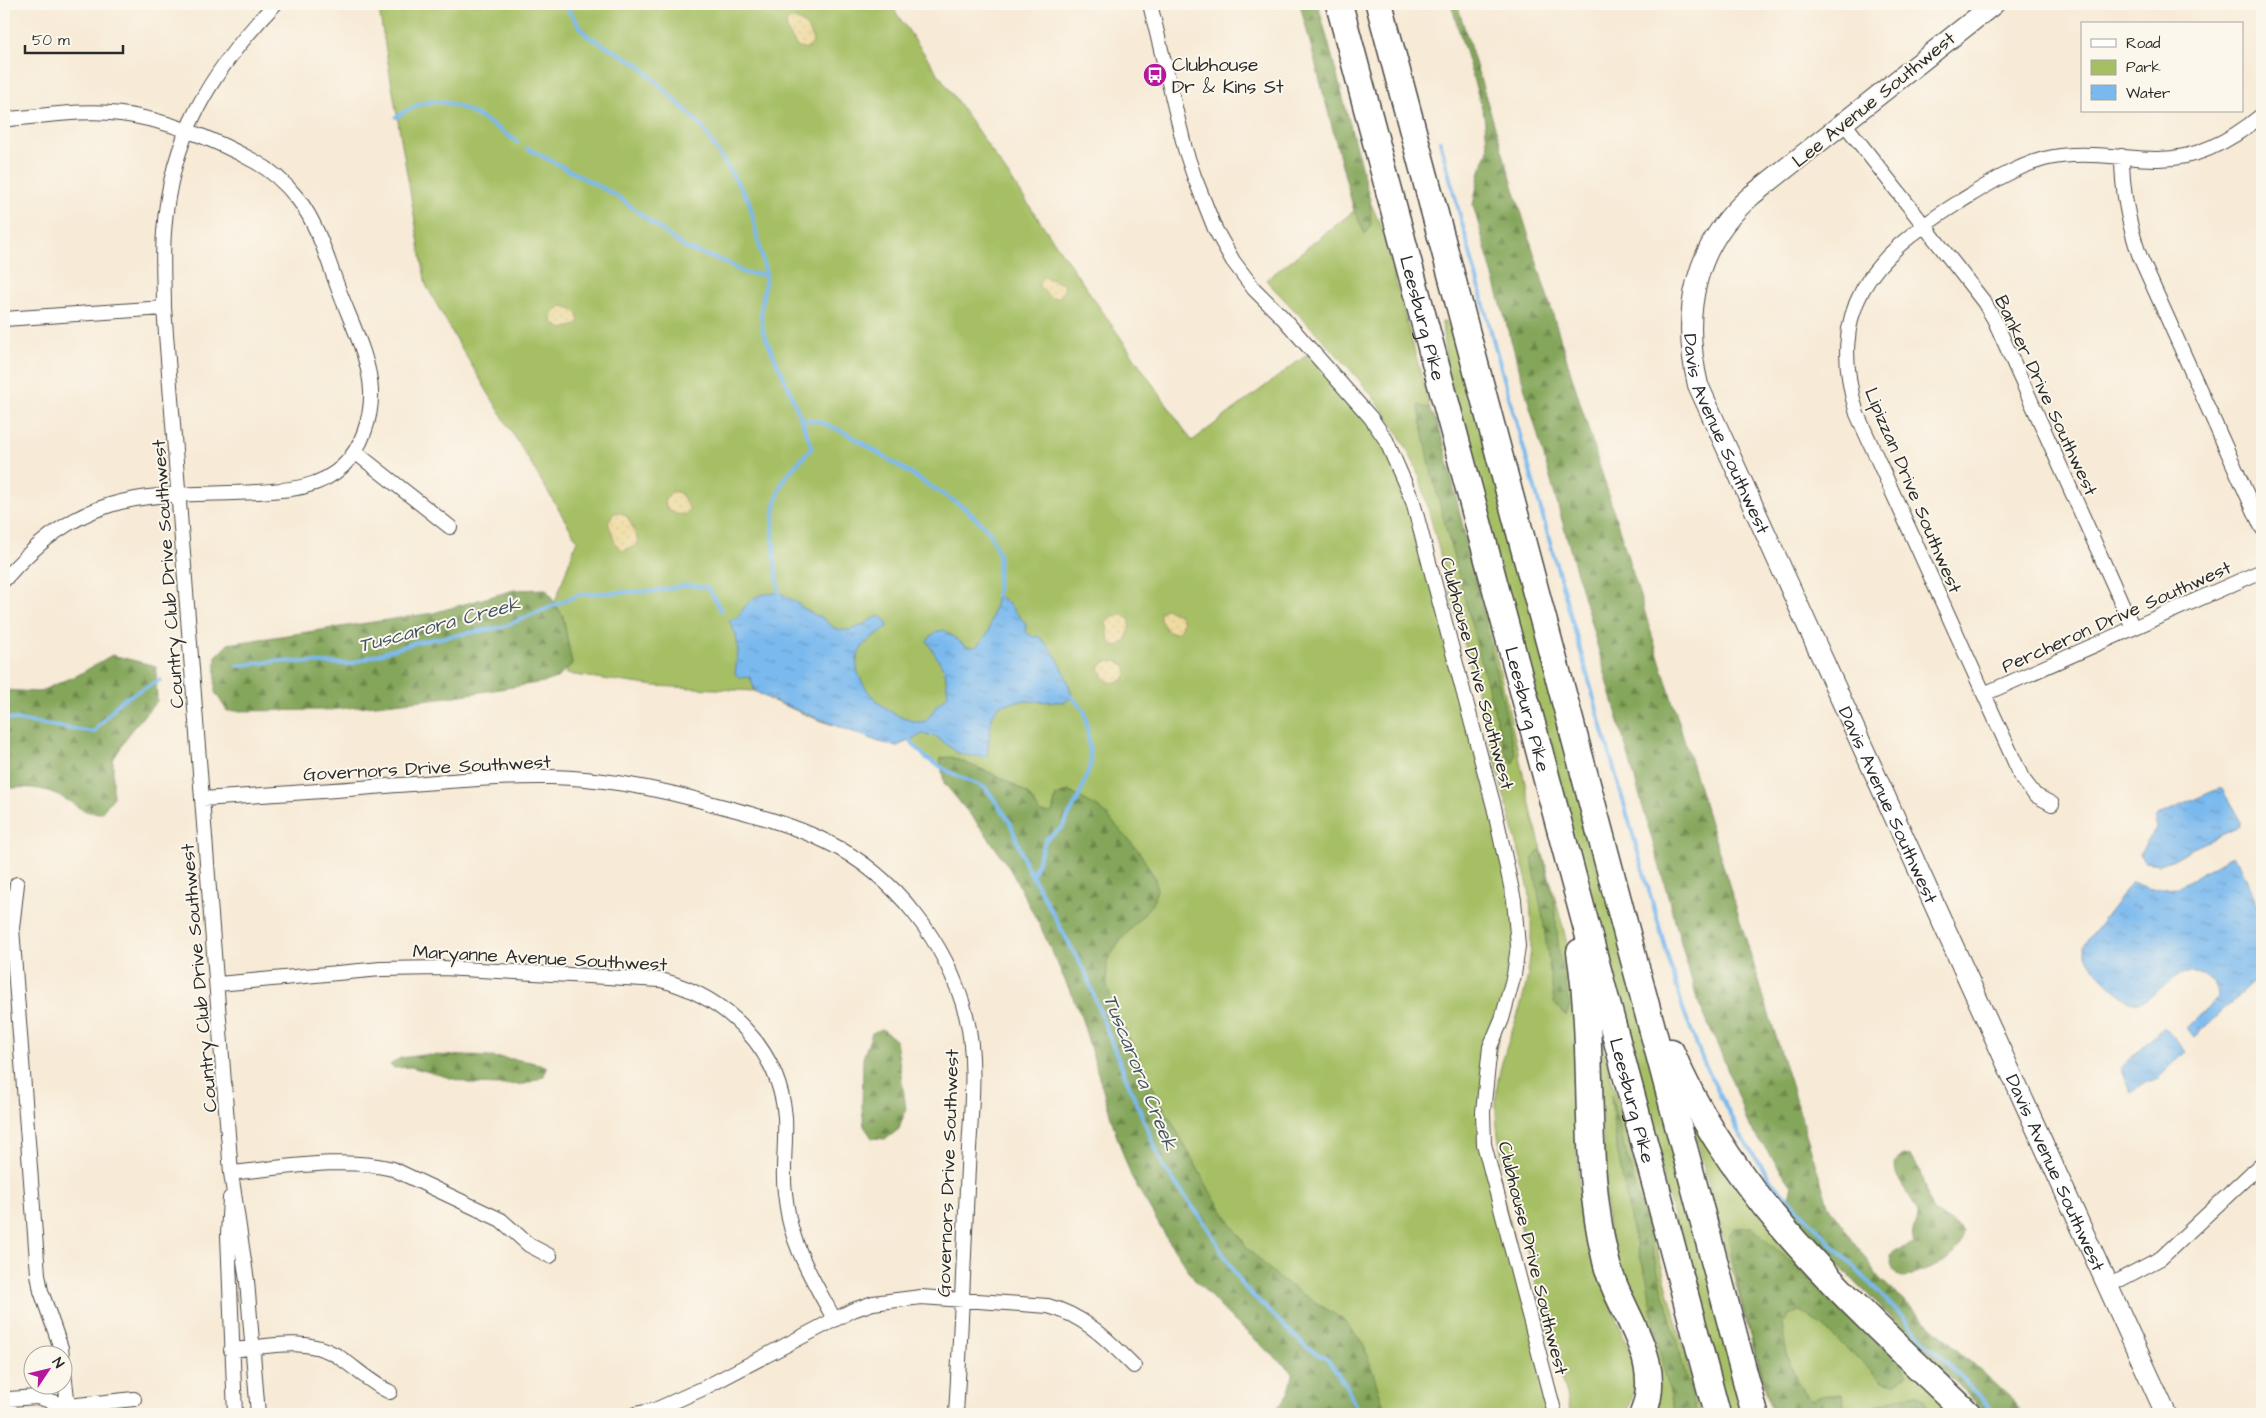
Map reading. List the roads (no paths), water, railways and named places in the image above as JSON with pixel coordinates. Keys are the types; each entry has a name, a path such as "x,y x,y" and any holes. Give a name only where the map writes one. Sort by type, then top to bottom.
{"highway":[{"name":"Leesburg Pike","path":"1339,4 1560,822 1717,1414"},
{"name":"Leesburg Pike","path":"1379,4 1755,1414"},
{"path":"1560,822 1583,971 1588,1029 1589,1125 1596,1214 1609,1274 1646,1357 1650,1372 1649,1394 1644,1414"},
{"path":"1633,961 1687,1089 1703,1119 1744,1180 1776,1221 1823,1273 1968,1414"}],"street":[{"name":"Country Club Drive Southwest","path":"258,1414 247,1281 231,1172 218,984 164,308 164,231 174,169 186,131 218,71 236,47 275,4"},
{"name":"Clubhouse Drive Southwest","path":"1150,4 1185,149 1215,229 1233,261 1254,289 1283,318 1371,418 1386,440 1413,502 1494,807 1514,900 1518,946 1514,975 1502,1019 1490,1047 1483,1112 1484,1144 1555,1414"},
{"name":"Lee Avenue Southwest","path":"1752,195 1994,4"},
{"path":"4,580 19,562 57,530 83,516 110,505 142,499 300,488 331,476 355,452 365,428 370,408 371,390 368,370 308,214 285,185 255,162 158,120 120,113 60,114 9,119"},
{"name":"Lipizzan Drive Southwest","path":"2052,804 2035,795 2022,778 1861,423 1849,388 1846,347 1848,330 1857,299 1876,269 1887,256 1924,224 1992,182 2042,160 2068,155 2158,159 2190,155 2218,146 2241,132 2262,115"},
{"name":"Banker Drive Southwest","path":"1844,123 1984,302 1994,319 2133,628"},
{"path":"2122,156 2124,202 2130,228 2140,257 2262,528"},
{"name":"Davis Avenue Southwest","path":"1752,195 1723,224 1708,250 1699,275 1690,318 1690,340 1698,385 2166,1414"},
{"path":"4,319 164,308"},
{"path":"355,452 450,528"},
{"name":"Percheron Drive Southwest","path":"1984,694 2262,571"},
{"name":"Governors Drive Southwest","path":"202,800 480,778 553,777 608,782 680,795 752,814 809,833 851,855 879,877 904,902 927,930 944,958 967,1018 972,1089 956,1414"},
{"path":"16,884 12,928 38,1274 41,1291 61,1348 68,1410"},
{"name":"Maryanne Avenue Southwest","path":"218,984 381,969 443,968 661,980 685,986 706,997 743,1024 757,1042 779,1087 785,1116 784,1172 790,1220 799,1252 834,1319"},
{"path":"231,1172 354,1163 375,1164 394,1169 497,1218 516,1232 529,1245 550,1256"},
{"path":"2108,1286 2161,1258 2262,1163"},
{"name":"Country Club Drive Southwest","path":"231,1172 228,1234 235,1414"},
{"path":"635,1414 655,1410 702,1389 834,1319 873,1303 899,1299 921,1298 1039,1305 1059,1308 1085,1322 1134,1366"},
{"path":"232,1350 297,1343 325,1349 348,1363 370,1381 390,1392"},
{"path":"10,1414 9,1399 37,1396 68,1410 134,1399"}],"water":[{"path":"779,593 790,598 811,613 822,617 836,629 850,630 879,616 886,620 888,627 863,646 858,655 857,666 860,678 867,690 877,701 902,717 914,721 926,721 937,705 948,695 945,671 927,641 935,632 944,630 967,647 976,647 988,633 997,596 1006,601 1026,624 1026,632 1033,637 1038,636 1051,649 1064,672 1072,697 1065,702 1021,701 1000,705 992,716 987,756 971,756 958,753 935,736 923,734 897,746 879,742 771,700 755,691 750,677 741,678 735,674 738,651 736,635 729,620 737,618 746,605 754,598 764,594"},
{"path":"2218,789 2222,789 2241,822 2239,827 2174,859 2160,864 2145,862 2139,854 2156,829 2156,818 2161,814"},
{"path":"2231,856 2239,862 2262,915 2262,974 2194,1037 2187,1028 2218,998 2218,992 2211,980 2196,973 2186,973 2142,1001 2131,1003 2109,985 2094,968 2085,952 2084,945 2132,882 2150,889 2178,887"},
{"path":"2162,1028 2165,1028 2186,1052 2158,1078 2145,1083 2131,1093 2121,1070 2122,1067"}],"waterway":[{"path":"564,4 586,35 638,64 700,124 749,201 766,275 761,312 763,332 790,391 812,447 785,478 778,495 773,523 773,537 779,593"},
{"path":"396,117 411,108 428,102 452,104 487,121 518,142"},
{"path":"1440,141 1496,350 1602,727 1683,1009 1704,1063 1740,1135 1772,1182 1996,1414"},
{"path":"527,148 617,196 685,248 726,262 744,273 766,275"},
{"path":"802,419 821,422 848,434 965,508 989,531 999,554 997,596"},
{"name":"Tuscarora Creek","path":"237,666 276,661 349,664 417,642 503,627 581,594 654,591 689,585 708,588 721,610"},
{"name":"Tuscarora Creek","path":"4,718 94,732 120,701 160,680"},
{"path":"1032,877 1046,839 1062,828 1079,797 1091,763 1085,712 1072,697"},
{"name":"Tuscarora Creek","path":"910,740 926,758 955,775 986,788 1010,822 1026,865 1086,974 1112,1044 1163,1166 1208,1228 1242,1285 1306,1347 1327,1359 1345,1384 1359,1414"}],"place":[{"name":"Clubhouse Dr & Kins St","path":"1155,75"}]}
